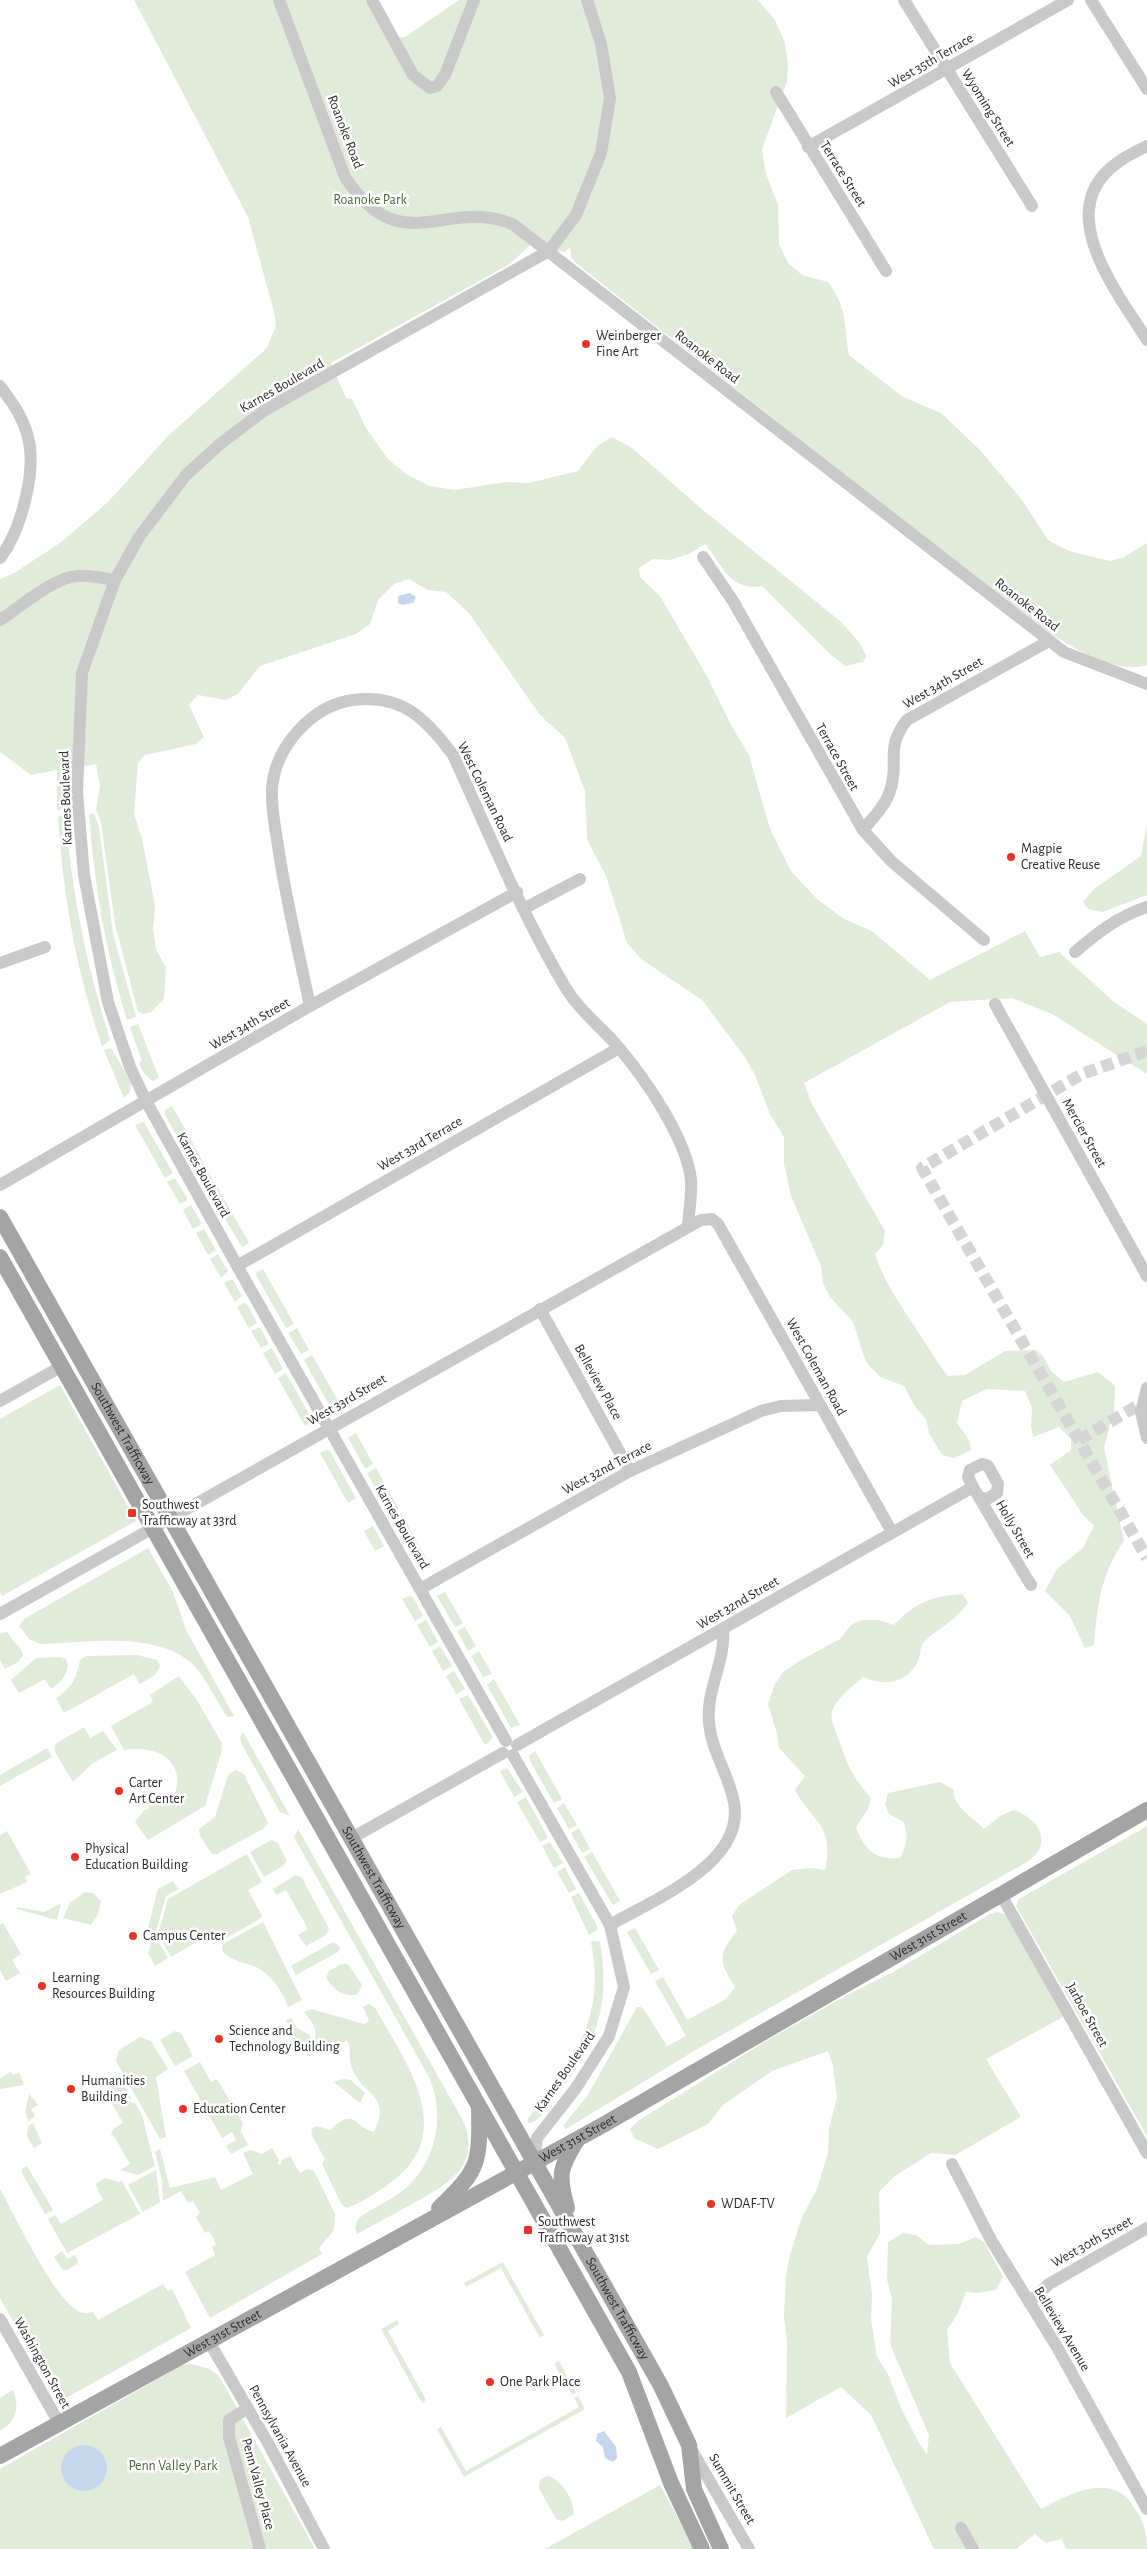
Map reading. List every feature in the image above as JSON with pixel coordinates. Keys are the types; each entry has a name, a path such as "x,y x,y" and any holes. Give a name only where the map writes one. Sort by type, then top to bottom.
{"main road":[{"name":"Southwest Trafficway","path":"0,1217 169,1519 661,2386 689,2445 694,2489 721,2549"},
{"name":"Southwest Trafficway","path":"0,1257 629,2372 671,2483 702,2549"},
{"name":"West 31st Street","path":"0,2456 208,2340 577,2139 1000,1893 1147,1810"},
{"path":"424,2222 468,2179 475,2166 479,2140 479,2105"},
{"path":"573,2229 560,2181 566,2158 577,2139"},
{"path":"526,2188 534,2162"}],"street":[{"name":"Roanoke Road","path":"278,0 345,177 359,198 380,215 406,224 483,216 498,218 514,225 1048,641 1082,661 1147,684"},
{"path":"372,0 403,56 421,83 430,88 437,86 445,75 474,0"},
{"name":"Karnes Boulevard","path":"534,2162 537,2138 576,2088 608,2036 624,1987 610,1925 237,1266 146,1101 130,1067 108,1002 84,875 78,792 82,673 115,580 138,537 186,476 220,444 265,410 549,251 576,215 598,162 610,98 601,44 587,0"},
{"name":"Wyoming Street","path":"904,0 1032,206"},
{"name":"West 35th Terrace","path":"808,148 1068,0"},
{"path":"1091,0 1147,89"},
{"name":"Terrace Street","path":"776,92 808,148 886,271"},
{"path":"1147,146 1116,163 1099,181 1091,197 1088,215 1091,240 1110,279 1147,340"},
{"path":"0,386 17,409 29,438 31,474 17,528 0,558"},
{"name":"Terrace Street","path":"702,557 733,601 863,830 891,861 984,940"},
{"path":"0,620 50,587 74,576 92,576 115,580"},
{"name":"West 34th Street","path":"863,830 879,811 890,792 893,746 898,733 907,720 1048,641"},
{"name":"West Coleman Road","path":"310,1006 284,888 272,808 272,788 278,763 290,741 306,723 325,709 352,700 380,699 408,708 432,726 453,755 517,892 568,992 584,1013 619,1048 648,1086 685,1153 691,1181 688,1226"},
{"path":"525,908 580,879"},
{"name":"West 34th Street","path":"0,1185 310,1006 517,892"},
{"path":"1074,952 1102,929 1134,911 1147,907"},
{"path":"0,963 45,947"},
{"name":"Mercier Street","path":"995,1004 1147,1276"},
{"name":"West 33rd Terrace","path":"237,1266 619,1048"},
{"name":"West Coleman Road","path":"712,1219 718,1224 892,1532"},
{"name":"West 33rd Street","path":"1,1612 688,1226 701,1220 712,1219"},
{"name":"Belleview Place","path":"540,1309 630,1471"},
{"path":"0,1401 62,1366"},
{"path":"1147,1388 1141,1412 1147,1438"},
{"name":"West 32nd Terrace","path":"420,1590 630,1471 761,1411 782,1406 820,1405"},
{"name":"West 32nd Street","path":"350,1839 892,1532 976,1492"},
{"name":"Holly Street","path":"976,1492 1030,1585"},
{"path":"610,1925 703,1870 718,1856 730,1838 734,1819 734,1799 713,1744 709,1722 709,1700 724,1642 723,1629"},
{"name":"Jarboe Street","path":"1000,1893 1147,2153"},
{"name":"Belleview Avenue","path":"952,2164 992,2240 1147,2509"},
{"name":"West 30th Street","path":"1029,2302 1049,2284 1147,2228"},
{"name":"Washington Street","path":"0,2319 59,2423"},
{"name":"Pennsylvania Avenue","path":"208,2340 248,2408 324,2549"},
{"name":"Penn Valley Place","path":"248,2408 229,2420 229,2437 260,2549"},
{"name":"Summit Street","path":"689,2445 749,2549"},
{"path":"961,2528 973,2549"}],"green space":[{"name":"Roanoke Park","path":"134,0 365,0 386,38 405,37 459,0 758,0 775,20 785,43 788,64 787,81 762,149 766,174 778,205 779,244 788,263 802,275 828,282 835,292 844,317 849,355 903,397 941,413 980,450 1022,500 1048,540 1069,551 1110,561 1124,557 1147,543 1147,665 1132,667 1116,665 1081,651 1048,632 1021,613 577,264 571,257 570,248 564,252 530,245 510,264 331,363 346,398 352,399 366,428 388,459 406,474 430,486 455,490 506,482 529,483 578,471 597,446 612,437 632,448 703,510 840,621 860,643 866,656 863,662 845,666 831,655 762,586 751,587 742,585 728,575 705,544 689,554 670,560 653,559 639,568 640,577 660,596 708,678 731,725 749,755 770,829 791,871 817,899 844,919 872,931 930,980 1025,931 1040,957 1059,952 1114,1002 1147,1024 1147,1074 1052,1014 1012,998 950,1002 804,1083 812,1104 885,1231 883,1245 875,1254 884,1276 901,1306 948,1376 965,1375 1005,1351 1036,1350 1043,1356 1051,1371 1064,1382 1098,1372 1115,1386 1114,1410 1104,1448 1124,1541 1116,1553 1105,1578 1099,1604 1094,1645 1085,1648 1070,1616 1045,1591 1057,1569 1083,1548 1094,1526 1083,1515 1050,1465 1071,1450 1071,1439 1059,1427 1033,1437 1031,1426 1032,1408 1025,1391 987,1389 962,1401 957,1423 969,1440 971,1450 954,1458 942,1455 929,1433 926,1419 916,1408 904,1386 880,1377 866,1362 853,1322 830,1297 823,1283 821,1266 791,1196 784,1164 784,1137 770,1114 755,1075 744,1056 702,1000 641,959 627,943 606,876 587,839 585,791 565,738 540,715 468,612 446,592 428,590 409,579 394,584 378,600 370,624 356,634 260,666 238,694 226,700 198,695 189,705 204,737 196,744 145,755 138,763 134,814 142,839 155,906 153,928 156,949 166,968 164,999 151,1012 143,1014 138,1012 115,924 101,823 96,810 100,786 96,764 66,769 66,809 57,810 57,770 31,775 0,752 0,579 14,573 60,543 108,502 169,435 267,348 276,326 274,312 248,217"},
{"path":"89,814 94,814 99,826 113,934 136,1017 127,1020 113,970 102,918 94,867"},
{"path":"66,815 68,844 81,929 94,985 110,1040 102,1046 85,990 67,904 58,816"},
{"path":"1147,824 1147,895 1103,912 1088,909 1083,902 1094,889 1141,856"},
{"path":"138,1024 159,1078 152,1081 144,1073 139,1063 142,1061 130,1027"},
{"path":"111,1048 131,1082 130,1092 124,1098 104,1050"},
{"path":"172,1106 189,1136 182,1140 179,1139 165,1115 165,1110"},
{"path":"144,1122 173,1173 165,1178 135,1125"},
{"path":"191,1140 215,1184 208,1188 183,1147"},
{"path":"175,1178 188,1200 180,1204 167,1182"},
{"path":"218,1188 249,1243 242,1247 210,1194"},
{"path":"191,1205 202,1224 193,1229 183,1210"},
{"path":"204,1229 216,1250 208,1255 196,1233"},
{"path":"218,1254 228,1271 221,1278 210,1259"},
{"path":"263,1269 294,1324 286,1328 257,1277 256,1273"},
{"path":"233,1280 242,1296 235,1302 224,1283"},
{"path":"244,1303 247,1304 257,1323 249,1328 237,1307"},
{"path":"260,1327 269,1344 261,1348 251,1331"},
{"path":"297,1328 309,1350 301,1354 288,1333"},
{"path":"272,1348 283,1369 275,1374 263,1353"},
{"path":"312,1355 341,1406 330,1407 304,1360"},
{"path":"286,1373 313,1421 305,1426 278,1378"},
{"path":"60,1385 136,1521 2,1596 0,1592 0,1419"},
{"path":"356,1433 373,1464 365,1469 348,1438"},
{"path":"329,1450 356,1498 348,1503 320,1453"},
{"path":"376,1468 399,1509 390,1514 367,1473"},
{"path":"401,1513 430,1565 423,1569 393,1518"},
{"path":"373,1526 384,1546 375,1551 364,1531"},
{"path":"148,1548 173,1592 186,1630 234,1716 228,1717 225,1714 197,1669 182,1656 165,1648 145,1643 123,1641 40,1644 30,1640 19,1626 24,1619"},
{"path":"445,1592 463,1623 455,1627 437,1596"},
{"path":"963,1594 968,1603 964,1609 924,1642 917,1663 906,1676 893,1682 879,1682 863,1677 834,1706 832,1711 833,1725 847,1763 871,1798 868,1809 856,1827 863,1842 872,1852 884,1857 900,1858 906,1841 905,1827 904,1822 889,1814 885,1804 888,1793 940,1782 953,1789 954,1796 960,1807 984,1829 1000,1816 1014,1810 1026,1816 1036,1825 1041,1836 1038,1852 1027,1862 699,2048 566,2129 563,2126 588,2095 637,2007 641,2007 645,2011 667,2046 686,2036 655,1981 663,1977 687,2020 726,1999 735,1987 723,1964 723,1953 737,1931 732,1916 739,1905 792,1870 811,1868 825,1870 827,1843 824,1833 795,1790 805,1776 779,1748 768,1704 775,1684 783,1672 840,1639 851,1625 862,1620 879,1620 894,1625 910,1611 925,1602 942,1596"},
{"path":"409,1596 413,1597 423,1616 415,1621 402,1599"},
{"path":"426,1620 438,1642 430,1647 417,1625"},
{"path":"465,1627 476,1646 468,1651 457,1631"},
{"path":"7,1632 23,1655 18,1662 5,1669 0,1660 0,1633"},
{"path":"440,1646 452,1666 443,1671 432,1651"},
{"path":"479,1651 492,1674 483,1677 471,1656"},
{"path":"137,1655 157,1660 160,1667 155,1675 140,1684 134,1674 64,1713 56,1698 69,1687 75,1678 80,1660 86,1656"},
{"path":"60,1657 66,1659 68,1666 64,1677 57,1684 51,1689 45,1679 19,1693 11,1680 36,1658"},
{"path":"454,1671 465,1689 456,1694 446,1676"},
{"path":"179,1676 196,1699 222,1743 222,1750 205,1806 148,1840 135,1822 145,1809 147,1810 155,1794 171,1802 176,1789 177,1777 174,1767 160,1754 149,1750 124,1750 111,1726 153,1702 150,1695"},
{"path":"494,1679 520,1725 511,1728 487,1685"},
{"path":"468,1695 493,1738 485,1745 459,1699"},
{"path":"84,1727 90,1738 103,1731 117,1750 93,1763 73,1782 55,1752 55,1744"},
{"path":"243,1732 290,1816 280,1812 242,1745 240,1737"},
{"path":"47,1748 52,1757 0,1786 0,1775"},
{"path":"535,1751 562,1799 554,1803 531,1763 529,1756"},
{"path":"507,1768 523,1792 514,1797 500,1771"},
{"path":"236,1770 244,1774 268,1823 263,1829 217,1854 212,1854 200,1836 199,1829 215,1817 228,1775"},
{"path":"526,1797 548,1838 540,1842 517,1802"},
{"path":"564,1803 577,1825 569,1829 557,1808"},
{"path":"1147,1826 1147,2136 1016,1906 1019,1899"},
{"path":"579,1828 590,1849 582,1853 571,1833"},
{"path":"298,1829 461,2117 467,2134 469,2148 466,2160 450,2180 438,2189 357,2234 355,2227 358,2219 401,2192 423,2168 430,2154 434,2139 437,2124 437,2108 429,2077 294,1837"},
{"path":"7,1831 31,1874 25,1877 27,1882 0,1894 0,1835"},
{"path":"271,1840 278,1843 287,1861 283,1866 264,1877 250,1852"},
{"path":"550,1842 563,1863 554,1868 542,1846"},
{"path":"592,1852 620,1901 613,1905 584,1857"},
{"path":"247,1854 262,1882 248,1890 262,1916 261,1918 221,1941 215,1939 212,1933 171,1957 158,1934 168,1899"},
{"path":"565,1867 576,1889 569,1893 557,1872"},
{"path":"296,1875 302,1878 329,1929 326,1935 306,1946 298,1935 308,1929 286,1890 276,1895 273,1889"},
{"path":"173,1881 178,1889 166,1896 155,1935 168,1958 155,1966 148,1953 152,1940 147,1931 158,1889"},
{"path":"85,1892 93,1893 101,1901 98,1914 91,1925 63,1918 70,1903"},
{"path":"579,1893 597,1926 597,1930 589,1935 571,1897"},
{"path":"61,1903 57,1920 17,1909 17,1907 44,1912"},
{"path":"997,1912 1006,1914 1063,2017 986,2059 1021,2117 955,2155 931,2153 895,2176 879,2192 880,2233 867,2257 872,2295 871,2319 877,2357 889,2376 901,2408 927,2455 929,2435 890,2344 892,2298 887,2280 888,2242 903,2233 916,2235 929,2245 958,2244 976,2237 984,2242 1003,2277 996,2290 977,2293 966,2292 957,2315 947,2330 950,2363 1041,2509 1083,2490 1105,2488 1115,2490 1128,2499 1141,2518 1146,2533 1147,2549 1066,2549 1062,2539 1046,2543 1035,2534 1016,2549 934,2549 871,2415 841,2387 786,2418 787,2344 784,2316 786,2276 790,2255 802,2217 817,2189 828,2153 829,2128 837,2098 833,2065 828,2051 772,2071 723,2105 708,2124 658,2149 634,2138 630,2129 638,2121 761,2044 847,1995 893,1972 990,1914"},
{"path":"263,1922 302,2000 288,2007 270,1977 260,1969 229,1957 222,1950 223,1944"},
{"path":"3,1923 21,1954 12,1960 20,1973 6,1981 0,1970 0,1925"},
{"path":"635,1928 659,1970 651,1974 627,1932"},
{"path":"333,1942 340,1947 338,1952 296,1975 291,1966"},
{"path":"591,1942 600,1942 603,1965 603,1986 597,2024 581,2060 570,2078 556,2096 551,2097 547,2093 572,2058 588,2023 595,1986"},
{"path":"341,1964 348,1964 362,1985 358,1994 348,1995 339,1992 326,1977 329,1971"},
{"path":"369,2004 375,2008 401,2052 421,2099 424,2122 420,2145 408,2166 386,2186 361,2202 346,2208 341,2203 322,2164 325,2159 311,2134 313,2132 311,2129 317,2126 330,2130 345,2119 350,2119 374,2132 379,2120 380,2110 374,2097 363,2086 353,2071 347,2040 331,2051 319,2050 314,2042 314,2026 304,2012 311,2009 364,2024 369,2021 363,2007"},
{"path":"291,2018 297,2028 310,2035 311,2040 301,2046 286,2020"},
{"path":"175,2031 181,2033 193,2056 175,2066 160,2040"},
{"path":"140,2037 151,2041 168,2069 156,2077 166,2137 160,2139 116,2061 119,2050"},
{"path":"200,2062 211,2082 217,2079 243,2123 241,2131 248,2145 231,2154 226,2146 236,2140 232,2132 222,2138 184,2071"},
{"path":"11,2072 13,2075 19,2072 24,2085 0,2089 0,2078"},
{"path":"343,2079 351,2080 365,2093 360,2103 334,2082"},
{"path":"118,2084 125,2086 132,2099 111,2093 112,2088"},
{"path":"29,2094 38,2105 31,2109 35,2116 28,2121 25,2112"},
{"path":"110,2096 135,2103 142,2115 155,2166 138,2175 120,2170 130,2164 114,2136 111,2135 113,2129 123,2123 110,2100"},
{"path":"542,2100 547,2105 544,2111 538,2119 529,2123 527,2120"},
{"path":"33,2123 42,2143 34,2148 27,2136 28,2126"},
{"path":"272,2148 279,2160 278,2164 280,2165 282,2160 290,2156 300,2173 308,2169 314,2171 335,2214 334,2230 319,2248 322,2254 210,2318 185,2272 215,2255 212,2247 216,2244 209,2231 205,2233 196,2217 200,2213 193,2201 188,2203 181,2191 163,2201 162,2180 155,2152 160,2149 170,2188 215,2177 221,2190 253,2174 243,2153 251,2150 262,2154"},
{"path":"27,2166 53,2210 45,2214 22,2173 22,2169"},
{"path":"156,2170 160,2202 143,2212 128,2185"},
{"path":"105,2178 119,2182 122,2181 140,2214 67,2253 48,2219 55,2215 61,2224 103,2200 95,2184"},
{"path":"0,2189 46,2273 57,2290 78,2311 84,2313 93,2312 98,2320 163,2284 168,2291 172,2289 191,2328 59,2402 0,2298"},
{"path":"62,2251 67,2259 75,2255 78,2261 77,2264 67,2270 62,2269 54,2257"},
{"path":"503,2262 544,2335 540,2338 501,2268 466,2287 464,2283"},
{"path":"397,2320 399,2324 388,2331 426,2400 422,2403 381,2329"},
{"path":"559,2361 576,2393 572,2395 554,2364"},
{"name":"Penn Valley Park","path":"191,2364 210,2369 219,2376 315,2549 0,2549 0,2469 182,2365"},
{"path":"13,2390 16,2402 15,2413 10,2423 0,2431 0,2398"},
{"path":"578,2396 585,2409 464,2477 437,2429 441,2427 466,2471 579,2407 574,2398"},
{"path":"547,2476 557,2480 570,2497 574,2510 573,2515 563,2521 556,2519 539,2488 540,2480"},
{"path":"660,2485 695,2549 545,2549"}],"water":[{"path":"410,593 416,597 413,603 402,605 398,603 398,596"},
{"path":"604,2431 616,2447 617,2458 613,2462 605,2458 603,2447 596,2441 597,2434"},
{"path":"84,2445 97,2449 103,2455 107,2468 103,2481 97,2487 84,2491 71,2487 65,2481 61,2468 65,2455 71,2449"}],"tunnel":[{"path":"1147,1051 1082,1074 922,1168 1147,1558"},
{"path":"1079,1440 1147,1400"}],"place":[{"name":"Weinberger Fine Art","path":"586,344"},
{"name":"Magpie Creative Reuse","path":"1011,857"},
{"name":"Southwest Trafficway at 33rd","path":"132,1513"},
{"name":"Carter Art Center","path":"119,1791"},
{"name":"Physical Education Building","path":"75,1857"},
{"name":"Campus Center","path":"133,1936"},
{"name":"Learning Resources Building","path":"42,1986"},
{"name":"Science and Technology Building","path":"219,2039"},
{"name":"Humanities Building","path":"71,2089"},
{"name":"Education Center","path":"183,2109"},
{"name":"WDAF-TV","path":"711,2204"},
{"name":"Southwest Trafficway at 31st","path":"528,2230"},
{"name":"One Park Place","path":"490,2382"}]}
